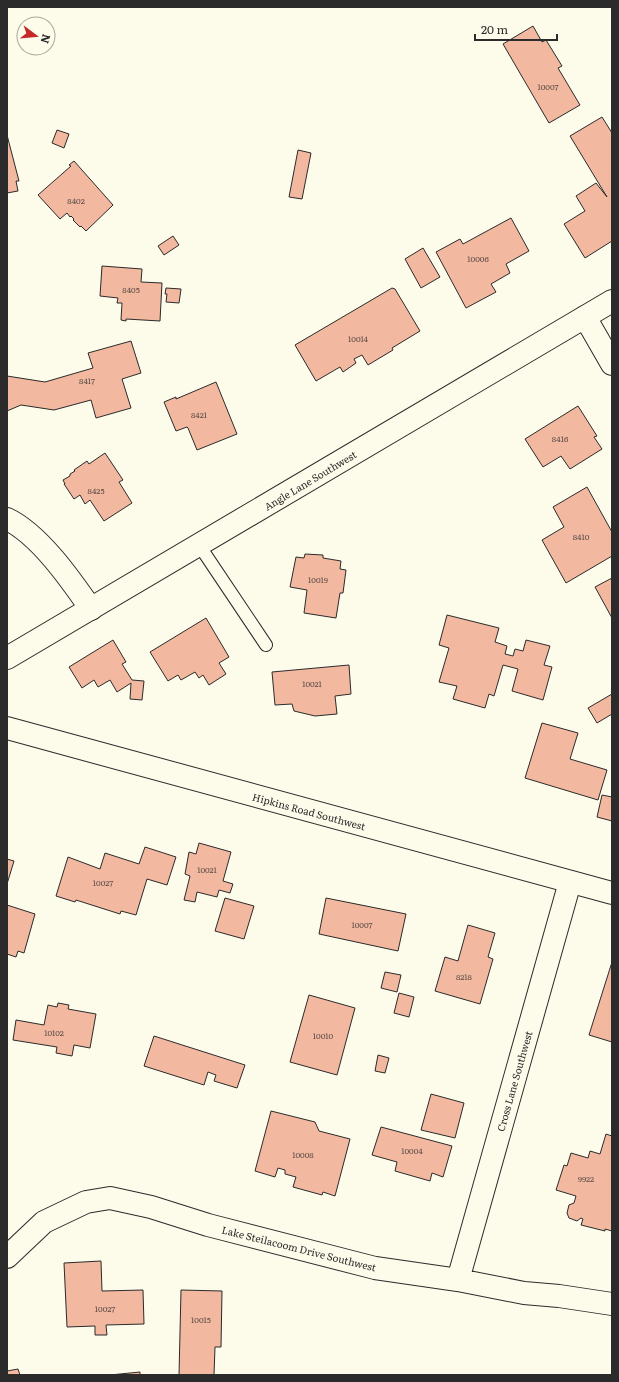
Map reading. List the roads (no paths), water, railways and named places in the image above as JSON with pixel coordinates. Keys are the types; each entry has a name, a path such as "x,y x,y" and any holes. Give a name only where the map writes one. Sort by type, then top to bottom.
{"street":[{"name":"Angle Lane Southwest","path":"7,658 612,301"},
{"path":"585,318 612,364"},
{"path":"7,519 17,524 39,543 66,572 91,609"},
{"name":"Hipkins Road Southwest","path":"7,728 612,893"},
{"name":"Cross Lane Southwest","path":"458,1280 570,882"},
{"name":"Lake Steilacoom Drive Southwest","path":"7,1257 44,1222 86,1202 110,1198 151,1207 208,1225 375,1268 458,1280 524,1293 560,1296 612,1304"}],"lane":[{"path":"200,545 266,645"}]}
